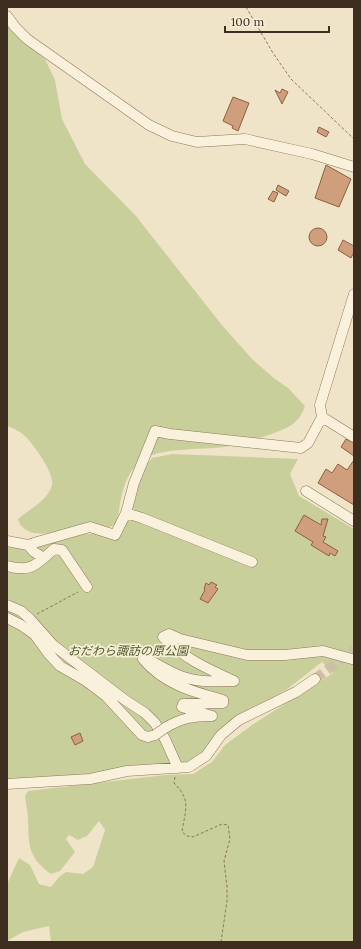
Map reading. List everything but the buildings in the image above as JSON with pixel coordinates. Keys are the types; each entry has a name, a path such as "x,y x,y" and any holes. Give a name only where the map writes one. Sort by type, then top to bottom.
{"street":[{"path":"7,16 15,27 28,39 149,125 172,136 197,142 244,139 312,154 354,167"},
{"path":"28,546 90,527 115,535 126,513 134,483 155,431 170,434 301,448 308,444 322,417 320,406 354,294"},
{"path":"322,417 354,437"},
{"path":"306,491 354,521"},
{"path":"126,513 252,562"},
{"path":"7,541 28,546 44,558"},
{"path":"7,566 17,569 30,569 54,549 62,550 87,587"},
{"path":"7,605 21,611 30,618 53,645 125,700 145,713 165,739 178,768"},
{"path":"7,618 21,625 34,635 60,666 86,681 106,696 142,735 148,737 155,735 183,718 212,716 182,707 183,704 223,703 223,700 176,685 155,672 143,659 145,657 180,676 195,680 234,681 204,668 188,658 173,647 163,637 166,635 169,634 180,639 247,655 285,655 323,651 354,659"},
{"path":"7,784 90,779 127,771 189,767 206,756 221,735 239,720 296,692 315,679"}],"path":[{"path":"246,7 273,53 291,78 354,140"},
{"path":"30,618 87,587"},
{"path":"178,768 174,783 180,789 187,803 182,832 187,836 193,837 222,824 228,825 230,839 224,862 227,901 221,942"}],"green space":[{"path":"7,25 21,40 45,59 55,80 62,119 85,164 136,216 221,324 252,359 288,388 305,406 300,416 293,424 270,434 231,446 158,453 141,461 126,481 121,497 116,524 107,528 61,533 34,533 24,528 18,519 46,496 50,491 52,480 43,460 24,435 7,426"},
{"name":"おだわら諏訪の原公園","path":"172,454 298,459 290,474 299,496 354,529 354,942 51,942 49,926 23,932 7,941 7,884 19,858 30,865 39,884 51,887 59,877 66,872 83,874 93,867 105,830 99,821 87,836 78,840 69,835 66,839 75,852 60,871 51,874 43,868 31,851 25,796 28,791 165,775 193,774 212,762 225,745 252,725 333,673 322,662 286,690 245,713 202,754 189,763 135,774 7,782 7,540 14,541 118,531 123,518 122,506 133,480 152,458"}],"tunnel":[{"path":"315,679 354,650"}]}
